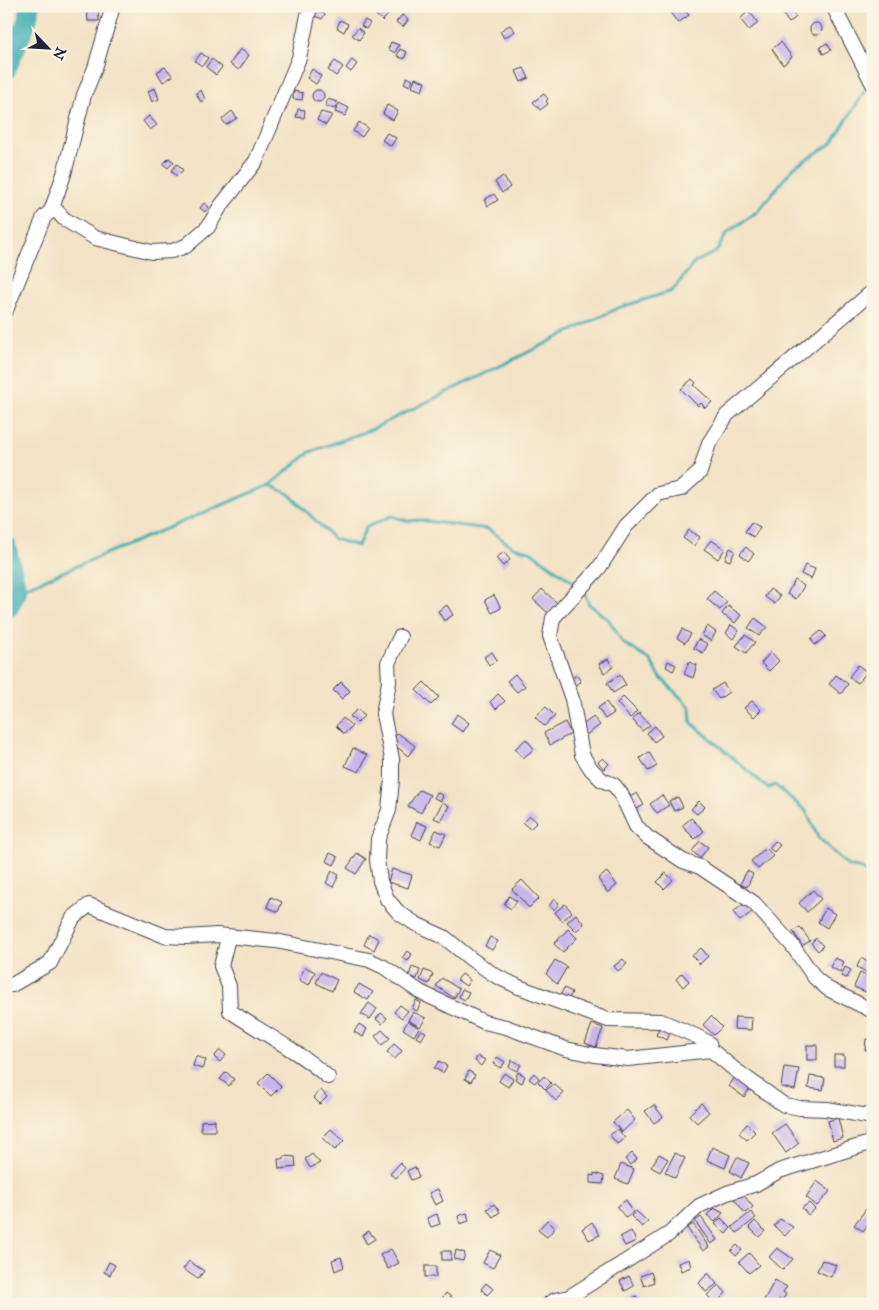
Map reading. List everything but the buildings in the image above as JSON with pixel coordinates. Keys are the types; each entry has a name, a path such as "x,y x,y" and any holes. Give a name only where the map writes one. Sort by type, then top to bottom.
{"street":[{"path":"6,310 44,217 51,211 64,174 84,95 95,68 113,6"},
{"path":"51,211 57,211 64,219 95,238 132,248 152,252 172,252 186,246 208,227 220,207 256,161 299,58 310,6"},
{"path":"834,6 873,84"},
{"path":"872,293 726,415 710,443 700,472 681,489 658,494 626,526 599,568 553,618 550,636 572,699 582,755 591,770 602,780 614,785 621,794 636,826 647,838 683,862 700,867 754,903 792,945 815,978 828,989 873,1010"},
{"path":"400,637 388,663 389,682 383,714 392,759 392,780 389,810 378,839 377,860 380,881 387,899 399,913 416,924 444,937 496,976 520,987 608,1020 661,1021 696,1036 709,1043 711,1050 784,1105 800,1108 827,1109 873,1117"},
{"path":"6,985 12,985 50,963 73,918 89,905 165,936 218,935 228,938 284,942 369,960 384,967 420,992 484,1022 506,1027 566,1048 595,1055 628,1059 711,1050"},
{"path":"228,938 221,966 229,986 230,1010 271,1038 302,1055 328,1077"},
{"path":"549,1304 555,1300 569,1297 669,1234 699,1206 727,1193 756,1184 778,1171 873,1142"}],"waterway":[{"path":"6,70 27,21 30,6"},
{"path":"17,591 270,485 310,452 370,430 618,308 672,291 695,262 716,252 728,232 757,212 794,167 832,143 865,91"},
{"path":"270,485 289,494 334,539 358,546 366,527 392,516 408,521 419,520 488,529 513,547 530,551 579,586"},
{"path":"6,545 17,591 9,607 6,608"},
{"path":"583,590 589,604 609,620 623,643 650,660 660,677 690,707 691,722 768,788 775,785 806,811 818,837 848,866 862,869 873,879"}]}
